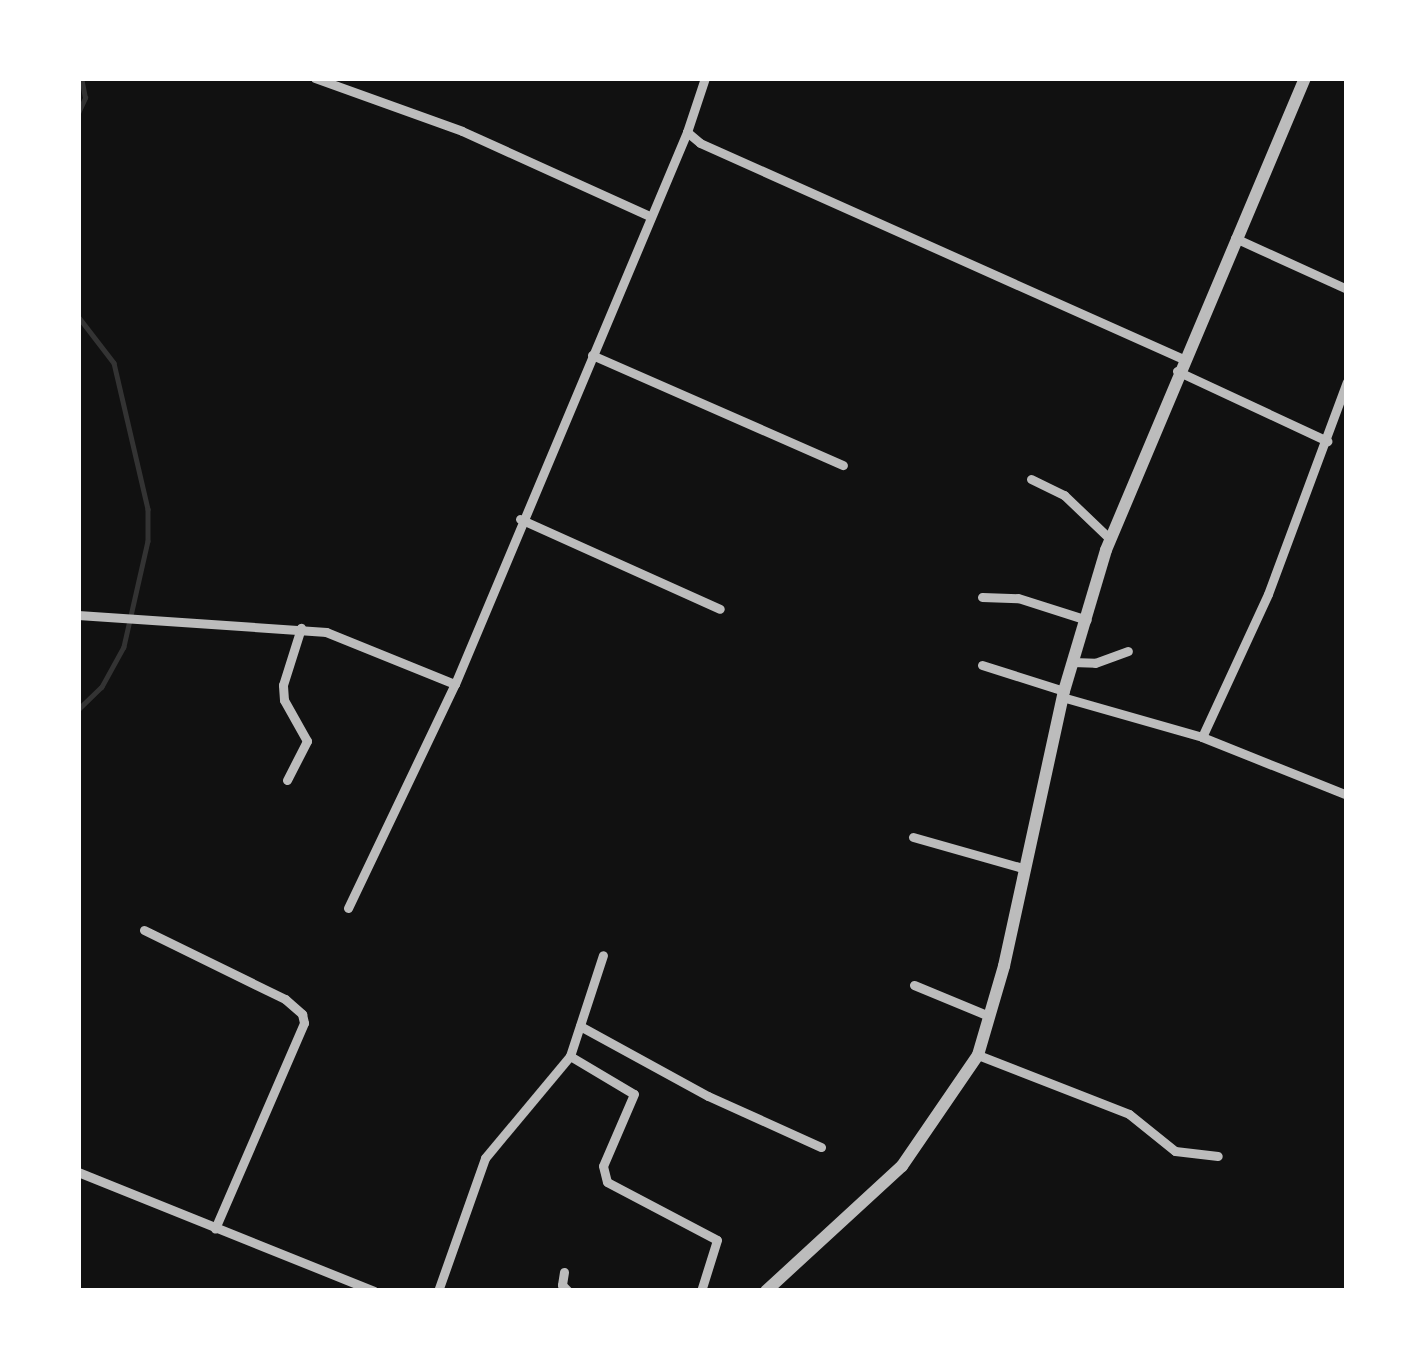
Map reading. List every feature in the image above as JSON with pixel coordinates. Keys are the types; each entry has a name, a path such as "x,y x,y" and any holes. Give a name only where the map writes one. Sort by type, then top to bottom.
{"street":[{"path":"315,78 462,131 649,216"},
{"path":"348,908 455,685 520,519 687,132 705,78"},
{"path":"766,1291 902,1166 978,1055 1026,869 1063,694 1110,539 1305,78"},
{"path":"687,132 700,143 1180,365 1328,441"},
{"path":"1235,238 1347,289"},
{"path":"592,355 843,465"},
{"path":"1202,736 1268,594 1347,382"},
{"path":"1031,478 1064,495 1110,539"},
{"path":"520,519 720,609"},
{"path":"982,597 1018,598 1087,620"},
{"path":"78,615 326,632 455,685"},
{"path":"287,780 307,741 284,700 302,628"},
{"path":"1072,662 1095,662 1128,650"},
{"path":"982,665 1202,736 1347,795"},
{"path":"913,837 1026,869"},
{"path":"144,930 273,993 302,1014 304,1023 215,1229"},
{"path":"438,1291 485,1158 571,1056 603,955"},
{"path":"914,985 989,1016"},
{"path":"580,1026 708,1096 821,1147"},
{"path":"978,1055 1129,1114 1175,1151 1218,1156"},
{"path":"571,1056 634,1094 603,1166 608,1182 717,1240 701,1291"},
{"path":"78,1172 374,1291"},
{"path":"564,1272 562,1286 568,1291"}],"waterway":[{"path":"78,113 85,98 81,78"},
{"path":"78,316 114,363 148,509 148,541 124,647 102,687 78,710"}]}
